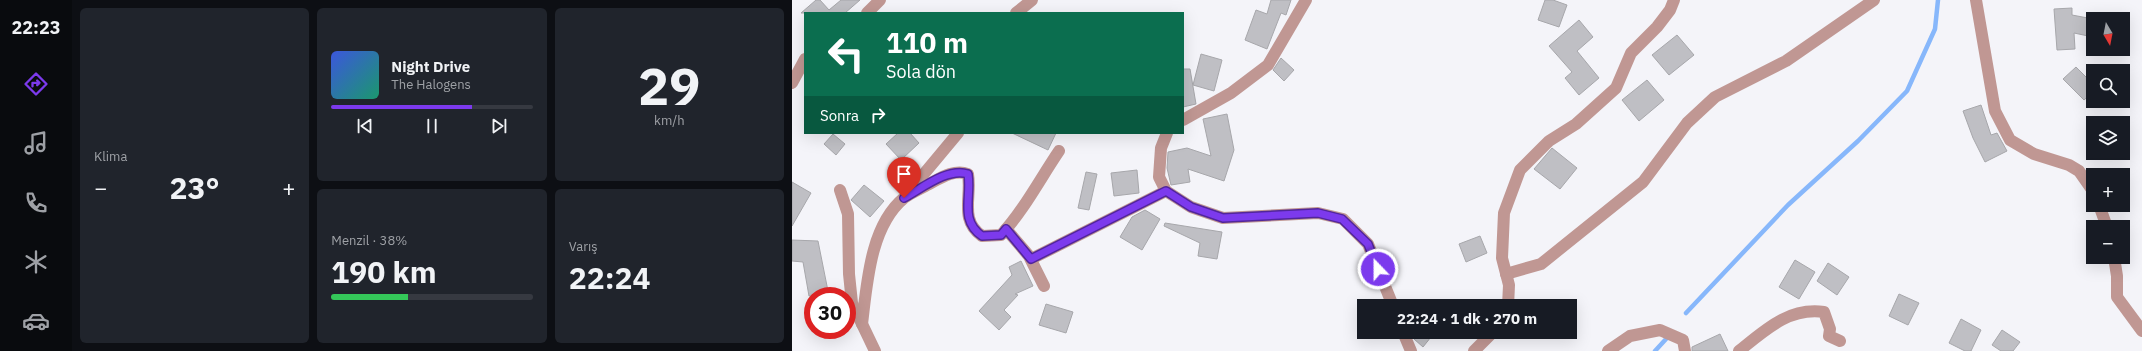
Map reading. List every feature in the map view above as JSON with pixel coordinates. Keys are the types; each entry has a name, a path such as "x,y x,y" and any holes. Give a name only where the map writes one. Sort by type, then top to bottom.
{"street":[{"path":"868,12 880,0"},
{"path":"1017,12 1032,0"},
{"path":"1184,119 1232,93 1268,65 1306,0"},
{"path":"1508,299 1509,285 1502,258 1504,213 1520,170 1549,141 1576,124 1616,88 1631,53 1657,27 1670,10 1674,0"},
{"path":"1506,274 1541,264 1643,182 1687,123 1715,97 1786,61 1874,0"},
{"path":"1976,0 1995,111 2010,140 2034,154 2069,165 2079,171 2086,181"},
{"path":"792,83 804,60"},
{"path":"862,324 871,261 885,221 957,134"},
{"path":"1167,134 1160,148 1159,177 1166,191 1191,207 1223,218 1318,213 1342,219 1368,244 1390,299"},
{"path":"904,198 940,178 960,171 968,174 969,182 967,208 972,230 982,236 1001,235 1018,215 1035,186 1059,151"},
{"path":"840,190 848,214 848,274 852,303 875,351"},
{"path":"1031,259 1166,191"},
{"path":"1006,229 1031,259 1044,286"},
{"path":"2115,264 2117,276 2117,297 2142,331"},
{"path":"1739,351 1761,333 1786,317 1810,310 1824,312 1830,329 1829,336 1840,341"},
{"path":"1608,351 1630,336 1660,330 1683,340 1685,351"},
{"path":"1406,339 1411,351"},
{"path":"1474,351 1486,339"}],"building":[{"path":"816,0 820,0 829,10 841,0 860,0 846,12 801,13"},
{"path":"1271,0 1291,0 1286,15 1281,13 1267,49 1245,40 1256,10 1267,14"},
{"path":"1545,0 1553,0 1567,5 1559,27 1538,20"},
{"path":"2072,8 2072,15 2086,18 2086,36 2074,33 2075,49 2057,50 2054,9"},
{"path":"1579,20 1593,37 1577,51 1599,78 1579,95 1565,78 1572,72 1549,46"},
{"path":"1677,35 1694,55 1669,75 1652,55"},
{"path":"1201,54 1222,60 1214,91 1193,85"},
{"path":"1281,58 1294,70 1284,81 1273,70"},
{"path":"2076,67 2086,77 2086,98 2084,100 2063,79"},
{"path":"1184,69 1190,69 1196,104 1184,107"},
{"path":"1647,80 1664,100 1639,121 1622,100"},
{"path":"1981,105 1991,135 1997,133 2007,151 1985,162 1973,138 1963,111"},
{"path":"1227,114 1234,150 1224,181 1188,169 1190,182 1171,185 1167,168 1168,152 1187,148 1211,156 1203,119"},
{"path":"833,134 845,144 836,155 824,144"},
{"path":"897,134 911,134 919,143 901,160 886,144"},
{"path":"1014,134 1056,134 1048,150"},
{"path":"1552,148 1577,168 1560,189 1534,169"},
{"path":"1137,170 1139,193 1114,196 1111,173"},
{"path":"1086,172 1097,174 1089,210 1078,208"},
{"path":"792,182 811,193 792,226"},
{"path":"864,185 884,201 870,217 851,200"},
{"path":"1145,210 1160,219 1142,250 1120,237 1132,217"},
{"path":"1165,223 1222,232 1217,259 1198,256 1200,243 1164,226"},
{"path":"1480,236 1487,253 1466,262 1459,244"},
{"path":"792,240 818,241 827,287 807,287 803,262 792,261"},
{"path":"1795,260 1815,272 1799,299 1779,287"},
{"path":"1021,261 1033,286 1015,294 1018,295 1004,310 1011,317 999,330 979,311 1012,275 1009,267"},
{"path":"1828,263 1849,277 1837,295 1817,281"},
{"path":"1899,294 1919,303 1908,325 1889,316"},
{"path":"1046,304 1073,312 1066,333 1039,325"},
{"path":"1961,319 1981,330 1971,351 1965,351 1949,343"},
{"path":"2002,330 2020,342 2013,351 2001,351 1992,345"},
{"path":"1720,334 1728,351 1692,351 1692,347"},
{"path":"1414,339 1429,339 1423,347"}],"waterway":[{"path":"1686,313 1788,205 1858,141 1907,91 1935,29 1938,0"},
{"path":"1655,351 1666,339"}],"route":[{"path":"904,198 940,178 960,171 968,174 969,182 967,208 972,230 982,236 1001,235 1006,229 1031,259 1166,191 1191,207 1223,218 1318,213 1342,219 1368,244 1378,269"}]}
